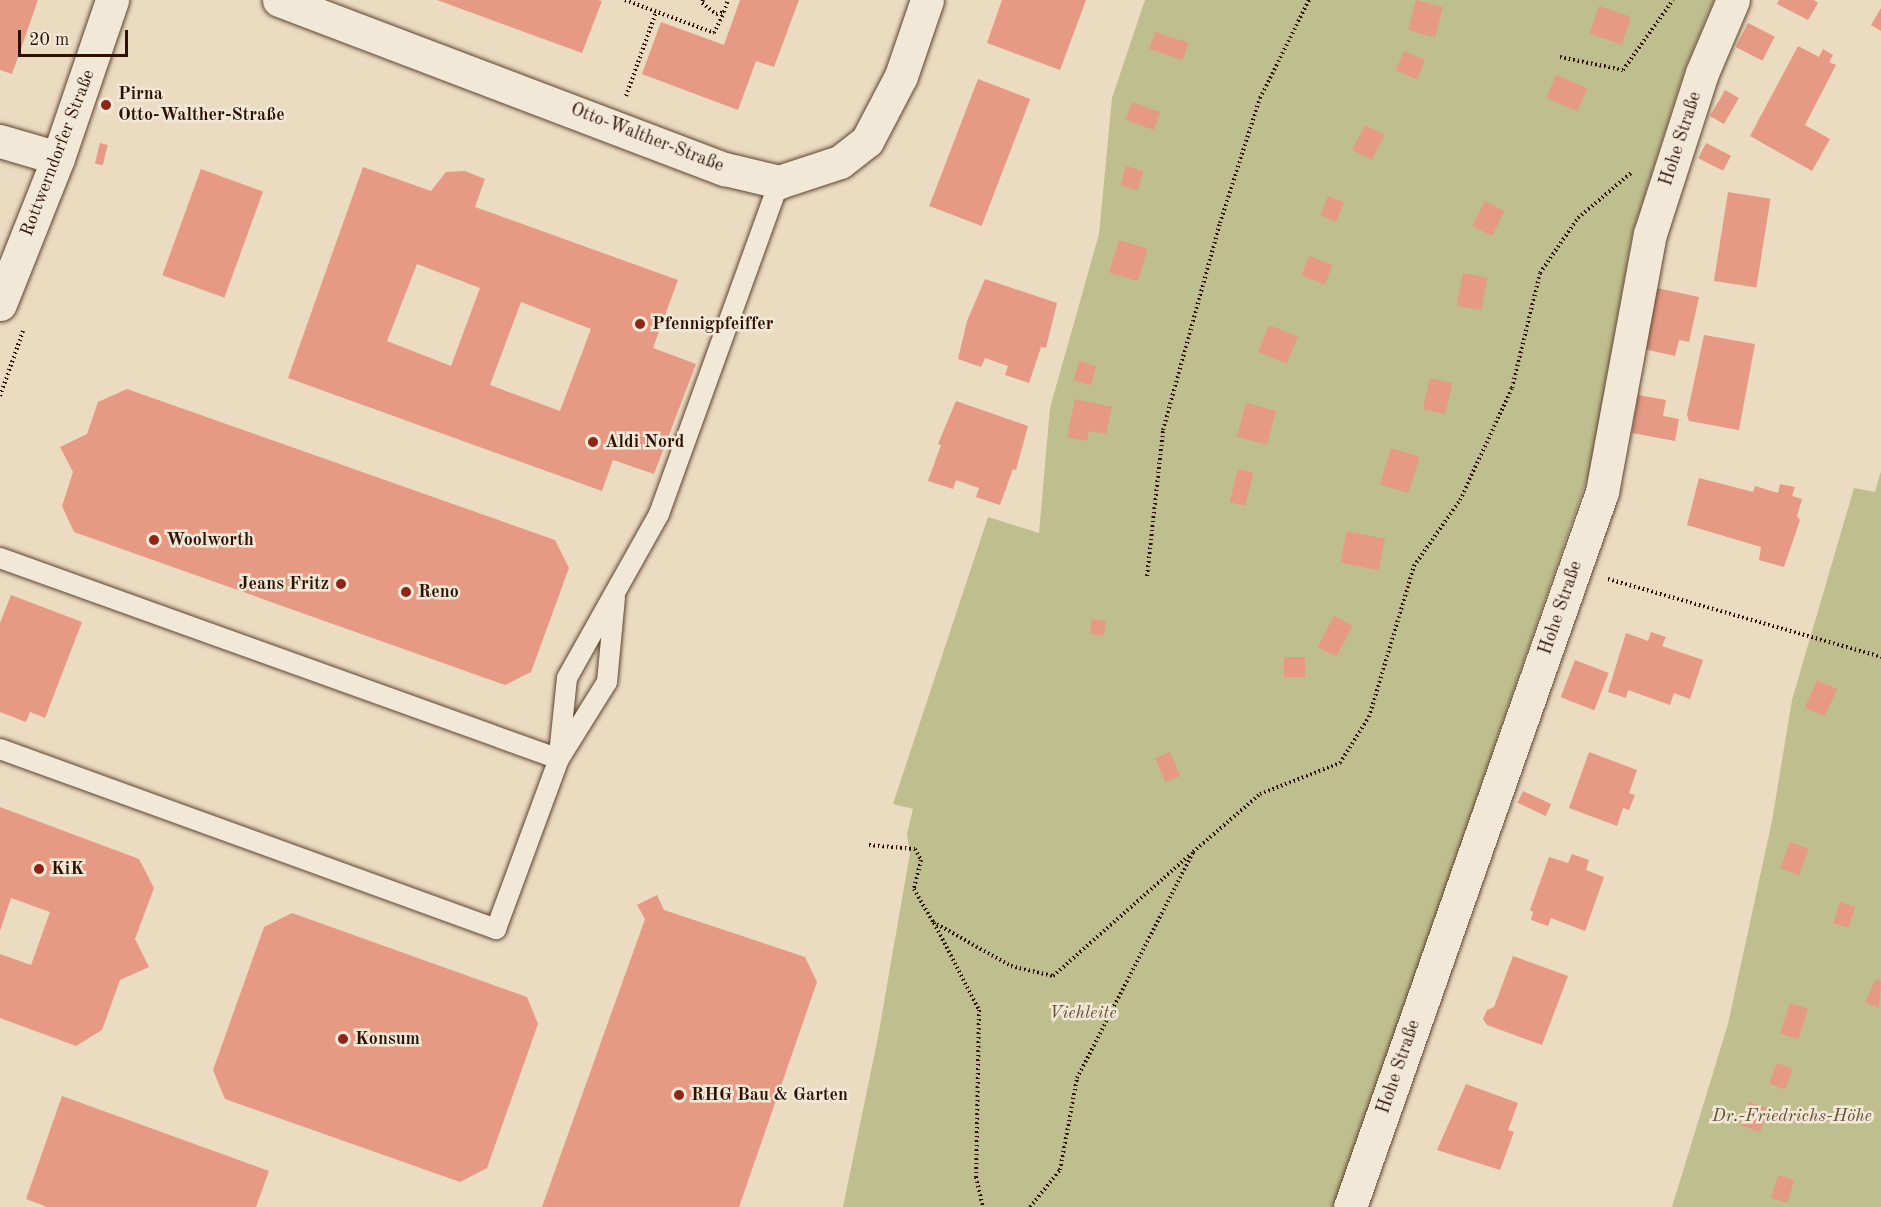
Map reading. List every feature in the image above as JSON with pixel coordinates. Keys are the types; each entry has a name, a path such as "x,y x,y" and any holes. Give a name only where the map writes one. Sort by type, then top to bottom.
{"street":[{"name":"Rottwerndorfer Straße","path":"0,304 58,158 112,0"},
{"name":"Otto-Walther-Straße","path":"279,0 614,124 724,169 779,182"},
{"path":"779,182 840,162 867,141 901,76 927,0"},
{"name":"Hohe Straße","path":"1350,1207 1602,492 1650,234 1702,73 1733,0"},
{"path":"0,141 58,158"}],"lane":[{"path":"559,759 567,678 615,597 659,514 779,182"},
{"path":"0,558 559,759"},
{"path":"0,750 496,929 559,759 607,682 615,597"}],"path":[{"path":"625,0 714,33 728,0"},
{"path":"703,0 702,3 716,14 724,12"},
{"path":"1147,576 1155,479 1163,430 1220,223 1260,98 1309,0"},
{"path":"1560,57 1623,70 1673,0"},
{"path":"614,124 656,12"},
{"path":"933,922 1011,966 1053,976 1260,795 1340,763 1369,717 1414,566 1460,500 1512,388 1540,273 1578,218 1642,164 1682,139"},
{"path":"1574,570 1881,657"},
{"path":"869,845 915,849 921,860 914,889 979,1010 976,1177 983,1207"},
{"path":"1030,1207 1060,1170 1077,1078 1193,852"}],"green space":[{"name":"Viehleite","path":"1145,0 1714,0 1685,69 1633,231 1589,473 1335,1207 843,1207 878,1037 910,853 907,834 913,809 893,804 988,517 1039,533 1050,408 1099,234 1112,98"},
{"name":"Dr.-Friedrichs-Höhe","path":"1881,471 1881,1207 1672,1207 1728,1024 1772,821 1792,700 1854,488 1875,492"}],"building":[{"path":"0,0 38,0 12,74 0,70"},
{"path":"437,0 598,0 602,1 582,53"},
{"path":"740,0 799,0 774,67 756,61 738,110 642,74 661,22 724,45"},
{"path":"1002,0 1086,0 1060,70 987,43"},
{"path":"1416,0 1443,7 1435,37 1408,30"},
{"path":"1779,0 1814,0 1818,3 1808,20 1777,4"},
{"path":"1599,6 1631,17 1622,44 1590,33"},
{"path":"1881,8 1881,31 1871,25"},
{"path":"1748,23 1775,37 1762,61 1736,47"},
{"path":"1155,32 1188,43 1183,60 1149,49"},
{"path":"1798,46 1819,57 1823,49 1833,55 1829,62 1836,65 1805,125 1830,139 1812,171 1750,136"},
{"path":"1404,51 1425,60 1417,79 1396,70"},
{"path":"1556,75 1587,88 1578,111 1546,98"},
{"path":"978,79 1030,99 982,226 929,206"},
{"path":"1725,90 1739,98 1724,124 1710,116"},
{"path":"1132,102 1160,112 1154,130 1126,120"},
{"path":"1365,125 1385,135 1372,160 1352,150"},
{"path":"100,143 108,145 103,165 95,163"},
{"path":"1706,143 1731,156 1723,171 1698,158"},
{"path":"1126,166 1143,171 1138,190 1120,185"},
{"path":"363,167 431,191 446,172 465,171 485,179 475,207 678,280 653,348 696,364 654,474 613,460 602,491 288,378","holes":["417,264 480,288 451,366 387,341","521,302 591,329 560,411 490,385"]},
{"path":"201,169 263,192 224,298 162,275"},
{"path":"1728,192 1770,199 1756,288 1714,281"},
{"path":"1328,196 1344,202 1336,222 1320,216"},
{"path":"1485,201 1505,211 1492,236 1472,226"},
{"path":"1119,240 1148,249 1138,281 1109,273"},
{"path":"1309,256 1332,265 1325,285 1301,276"},
{"path":"1463,273 1488,278 1481,310 1457,305"},
{"path":"985,279 1057,303 1046,348 1041,347 1029,383 1005,375 1008,366 985,358 981,367 958,359 967,321"},
{"path":"1657,288 1699,297 1689,342 1679,340 1675,356 1644,349"},
{"path":"1269,325 1298,337 1287,364 1258,352"},
{"path":"1704,335 1755,344 1739,430 1689,421 1687,415"},
{"path":"1079,361 1096,366 1091,385 1073,380"},
{"path":"1430,378 1452,383 1445,414 1423,409"},
{"path":"127,389 555,540 569,568 531,672 505,685 74,532 62,506 73,472 60,447 87,434 98,402"},
{"path":"1638,395 1666,400 1663,416 1679,419 1675,441 1632,433"},
{"path":"1075,399 1112,407 1106,434 1089,431 1087,441 1067,437"},
{"path":"956,401 1028,426 1016,470 1013,469 1000,505 976,497 979,488 956,480 953,489 928,481 941,445 938,444"},
{"path":"1246,403 1276,411 1267,445 1237,437"},
{"path":"1391,448 1420,457 1409,493 1380,484"},
{"path":"1238,469 1254,473 1245,506 1230,502"},
{"path":"1699,478 1753,492 1755,486 1778,493 1780,484 1795,487 1792,496 1802,499 1797,516 1800,520 1784,567 1759,560 1761,547 1687,525"},
{"path":"1347,531 1385,539 1378,570 1340,562"},
{"path":"11,595 82,622 45,718 30,712 26,722 0,712 0,623"},
{"path":"1334,616 1353,626 1336,657 1318,647"},
{"path":"1092,619 1106,621 1104,636 1090,634"},
{"path":"1651,632 1666,637 1662,646 1703,660 1690,699 1674,693 1670,705 1628,690 1626,698 1608,692 1626,633 1648,641"},
{"path":"1284,657 1305,657 1305,677 1284,677"},
{"path":"1575,660 1609,673 1594,710 1561,697"},
{"path":"1817,680 1837,689 1825,716 1805,707"},
{"path":"1170,752 1180,776 1165,782 1155,758"},
{"path":"1589,752 1637,770 1629,793 1635,795 1629,810 1623,808 1617,826 1569,808"},
{"path":"1523,791 1551,804 1546,816 1518,803"},
{"path":"0,807 139,859 154,888 135,939 149,967 120,980 102,1030 76,1046 0,1018 0,954 31,965 50,912 11,898 0,931"},
{"path":"1790,842 1809,849 1799,875 1780,868"},
{"path":"1572,854 1589,860 1586,870 1604,877 1585,931 1551,918 1548,926 1531,920 1533,912 1530,910 1549,857 1568,863"},
{"name":"RHG Bau & Garten","path":"657,895 664,910 805,957 817,982 739,1207 542,1207 645,919 637,905"},
{"path":"1840,902 1855,907 1848,928 1833,923"},
{"path":"292,913 527,997 538,1024 487,1168 460,1182 225,1099 213,1070 264,927"},
{"path":"1513,956 1568,976 1542,1045 1487,1025 1483,1019 1487,1010 1494,1007"},
{"path":"1876,979 1881,982 1879,1008 1865,1002"},
{"path":"1790,1003 1808,1009 1798,1039 1780,1033"},
{"path":"1777,1063 1793,1069 1785,1090 1769,1084"},
{"path":"1466,1084 1518,1103 1508,1130 1514,1132 1500,1170 1437,1150"},
{"path":"62,1096 269,1171 256,1207 47,1207 26,1199"},
{"path":"1749,1102 1768,1108 1760,1132 1741,1126"},
{"path":"1778,1175 1794,1180 1787,1203 1771,1198"}],"place":[{"name":"Pirna Otto-Walther-Straße","path":"106,105"},
{"name":"Pfennigpfeiffer","path":"640,324"},
{"name":"Aldi Nord","path":"593,442"},
{"name":"Woolworth","path":"154,540"},
{"name":"Jeans Fritz","path":"341,584"},
{"name":"Reno","path":"406,592"},
{"name":"KiK","path":"39,869"},
{"name":"Konsum","path":"343,1039"},
{"name":"RHG Bau & Garten","path":"679,1095"}]}
